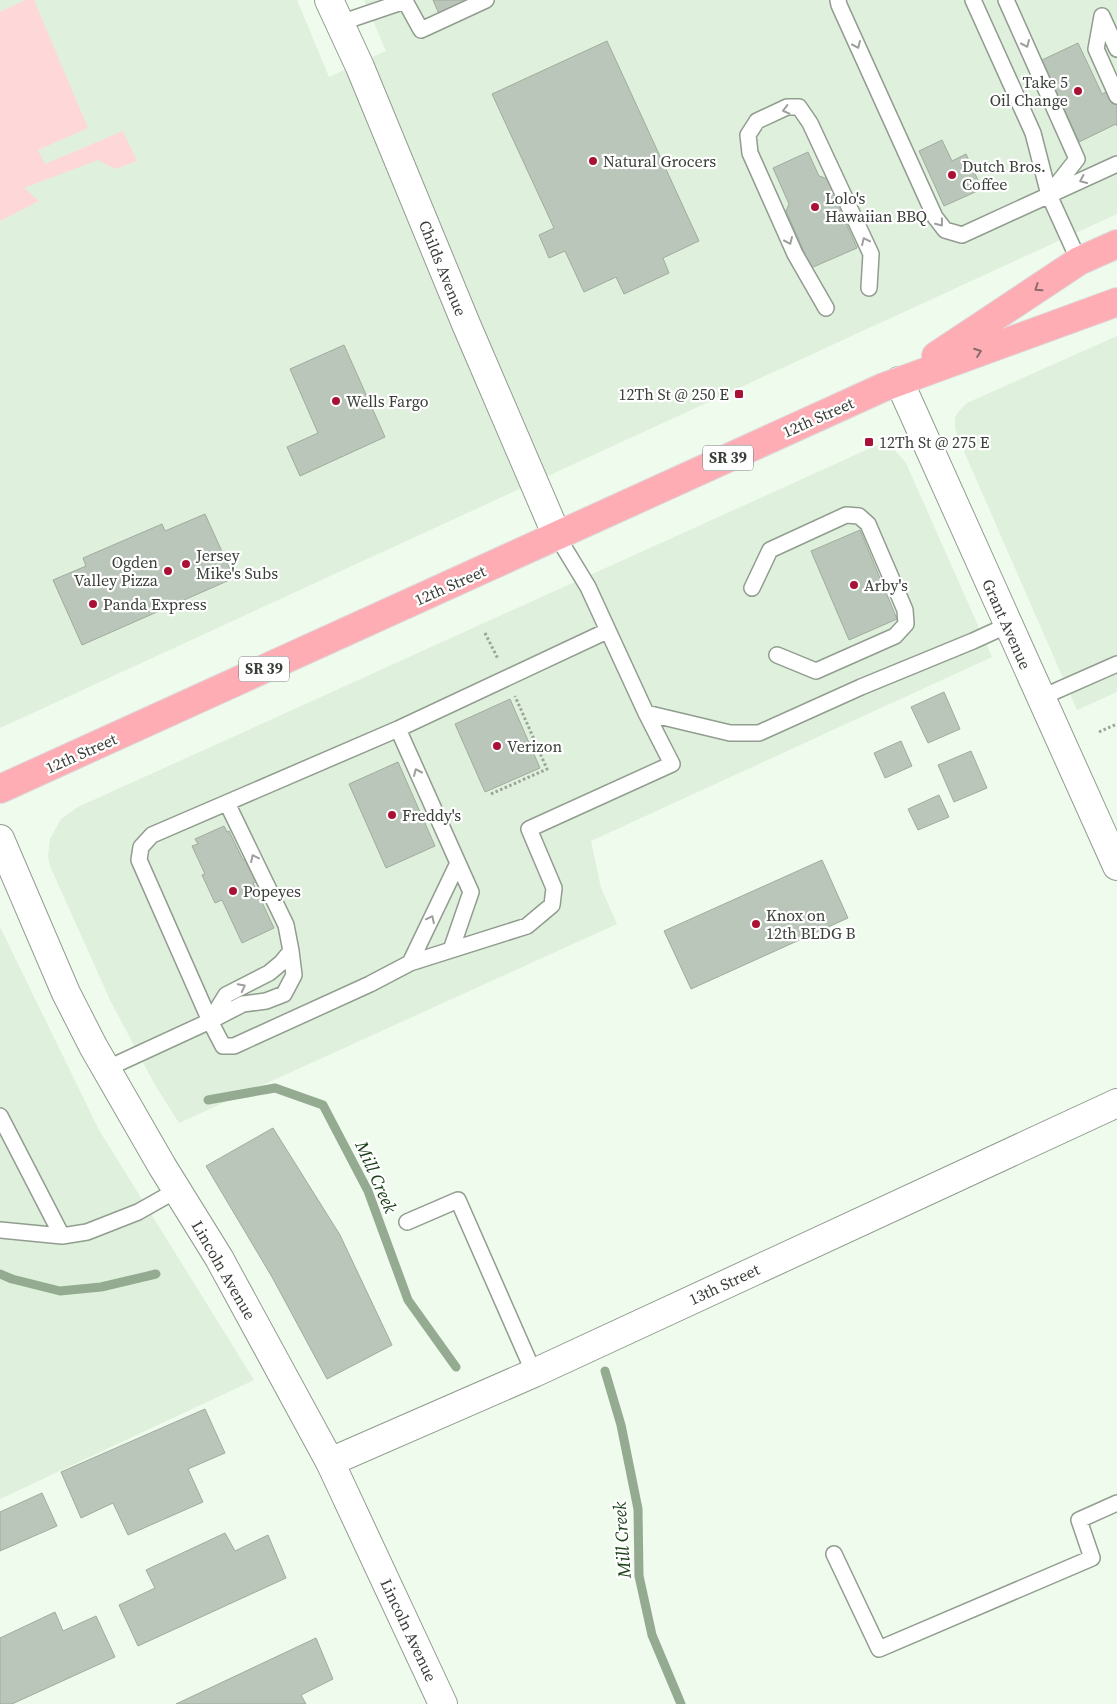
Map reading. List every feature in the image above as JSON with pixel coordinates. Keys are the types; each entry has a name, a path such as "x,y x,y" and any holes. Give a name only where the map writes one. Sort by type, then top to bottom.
{"main road":[{"name":"12th Street","path":"899,381 1079,261 1117,244"},
{"name":"12th Street","path":"0,790 899,381 1117,302"}],"street":[{"name":"Childs Avenue","path":"335,12 360,67 466,324 557,536"},
{"name":"Grant Avenue","path":"899,381 1117,866"},
{"name":"Lincoln Avenue","path":"0,839 66,993 106,1069 219,1258 330,1462 443,1704"},
{"name":"13th Street","path":"330,1462 534,1373 1117,1103"}],"lane":[{"path":"335,12 405,1 421,30 486,0"},
{"path":"838,0 935,217 945,230 962,235 1117,164"},
{"path":"973,0 1032,132 1049,195 1079,261"},
{"path":"1006,0 1077,158 1049,195"},
{"path":"1102,16 1117,24"},
{"path":"1102,16 1117,49"},
{"path":"1102,16 1096,49 1117,96"},
{"path":"826,308 796,254 750,152 748,135 757,121 787,107 799,108 810,123 871,254 869,288"},
{"path":"752,588 770,550 846,514 859,516 868,524 905,610 906,624 895,636 816,671 777,655"},
{"path":"557,536 588,586 607,631 672,764 529,829 554,888 552,905 527,926 410,963 362,988 234,1046 223,1046 210,1021 139,860 141,846 152,835 398,729 607,631"},
{"path":"646,713 730,733 759,733 861,687 1008,625"},
{"path":"1040,698 1117,664"},
{"path":"398,729 471,892 451,950"},
{"path":"106,1069 243,1004 266,1001 284,994 294,975 286,925 227,803"},
{"path":"410,963 458,863"},
{"path":"210,1021 226,994 269,973 291,951"},
{"path":"0,1116 62,1236"},
{"path":"0,1230 62,1236 87,1232 138,1212 177,1190"},
{"path":"407,1222 458,1200 534,1373"},
{"path":"834,1554 879,1649 1092,1558 1079,1520 1117,1503"}],"path":[{"path":"486,633 500,663"},
{"path":"491,794 547,769 513,694"},
{"path":"1100,732 1117,724"}],"shaded area":[{"path":"0,0 297,0 329,77 386,51 364,0 1117,0 1117,214 0,728"},
{"path":"25,0 34,0 88,128 38,150 45,164 123,131 137,161 115,169 98,160 24,188 39,201 0,221 0,12"},
{"path":"1117,336 1117,692 1077,710 959,440 955,428 955,418 967,403"},
{"path":"881,445 893,448 906,463 992,657 591,841 601,888 617,924 179,1123 155,1085 111,1002 50,866 48,856 50,839 61,819 78,807 875,446"},
{"path":"0,927 99,1130 254,1380 0,1499"}],"building":[{"path":"433,0 470,0 439,14"},
{"name":"Natural Grocers","path":"607,41 699,241 663,258 669,273 624,294 616,277 584,292 565,251 549,258 539,235 554,228 492,94"},
{"name":"Take 5 Oil Change","path":"1078,43 1102,94 1117,87 1117,126 1116,124 1079,142 1042,60"},
{"name":"Dutch Bros. Coffee","path":"942,140 952,161 966,154 982,189 944,206 919,151"},
{"name":"Lolo's Hawaiian BBQ","path":"808,152 819,176 828,179 846,216 844,219 857,248 811,268 786,211 789,204 773,168"},
{"name":"Wells Fargo","path":"344,345 385,437 300,476 287,447 318,433 290,369"},
{"path":"205,514 234,578 82,645 53,580 86,566 83,558 162,524 165,531"},
{"name":"Arby's","path":"860,530 897,619 849,640 811,551"},
{"path":"944,692 960,729 928,743 911,707"},
{"name":"Verizon","path":"510,699 540,768 485,792 455,724"},
{"path":"901,741 912,766 885,778 874,753"},
{"path":"971,751 987,788 954,802 938,765"},
{"name":"Freddy's","path":"398,762 435,846 386,868 349,784"},
{"path":"939,795 949,817 918,830 908,809"},
{"name":"Popeyes","path":"224,826 227,832 229,831 243,860 249,858 260,880 253,883 274,928 242,943 222,900 215,903 202,875 205,874 192,846 198,844 195,839"},
{"name":"Knox on 12th BLDG B","path":"822,860 848,918 691,989 664,931"},
{"path":"273,1128 340,1235 392,1345 327,1379 272,1277 206,1166"},
{"path":"205,1409 225,1453 188,1469 203,1502 128,1535 113,1503 81,1518 61,1472"},
{"path":"42,1493 57,1526 0,1551 0,1512"},
{"path":"225,1533 235,1551 268,1535 286,1578 138,1646 119,1605 155,1588 146,1570"},
{"path":"55,1612 63,1631 96,1616 115,1657 12,1704 0,1704 0,1638"},
{"path":"316,1638 333,1679 301,1695 306,1704 176,1704"}],"waterway":[{"name":"Mill Creek","path":"208,1100 275,1088 323,1105 368,1191 408,1300 456,1367"},
{"name":"Mill Creek","path":"0,1274 12,1279 60,1291 101,1287 156,1274"},
{"name":"Mill Creek","path":"605,1371 621,1425 638,1509 639,1576 652,1635 681,1704"}],"place":[{"name":"Take 5 Oil Change","path":"1078,91"},
{"name":"Natural Grocers","path":"593,161"},
{"name":"Dutch Bros. Coffee","path":"952,175"},
{"name":"Lolo's Hawaiian BBQ","path":"815,207"},
{"name":"12Th St @ 250 E","path":"739,394"},
{"name":"Wells Fargo","path":"336,401"},
{"name":"12Th St @ 275 E","path":"869,442"},
{"name":"Jersey Mike's Subs","path":"186,564"},
{"name":"Ogden Valley Pizza","path":"168,571"},
{"name":"Arby's","path":"854,585"},
{"name":"Panda Express","path":"93,604"},
{"name":"Verizon","path":"497,746"},
{"name":"Freddy's","path":"392,815"},
{"name":"Popeyes","path":"233,891"},
{"name":"Knox on 12th BLDG B","path":"756,924"}]}
